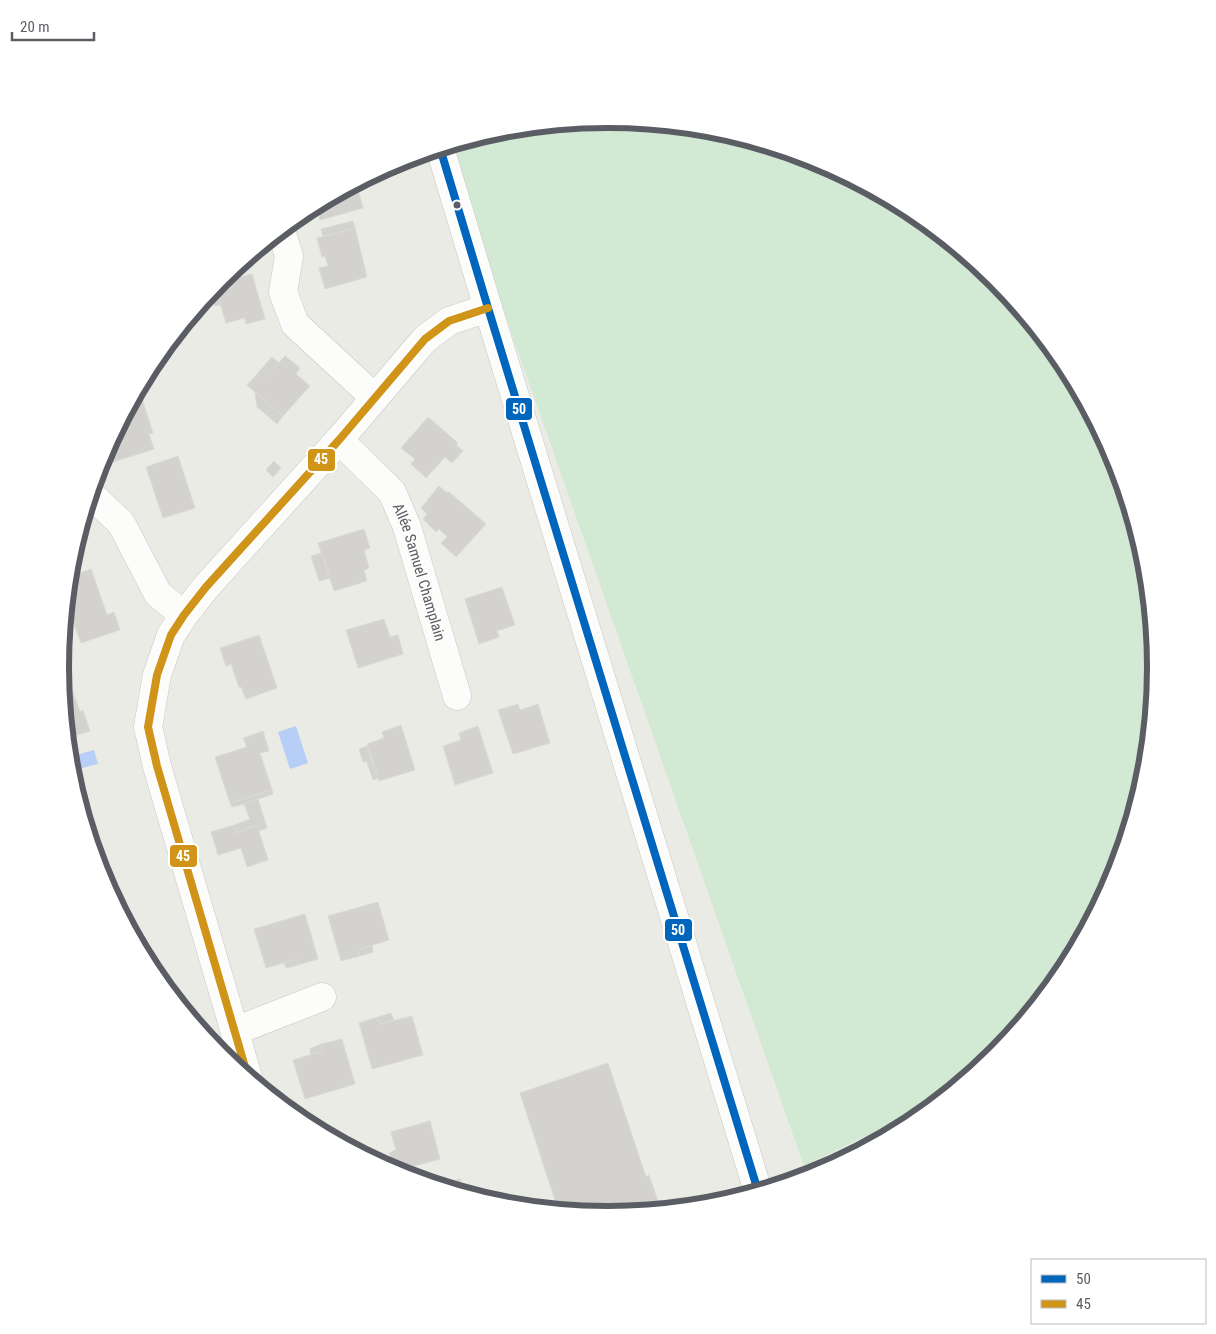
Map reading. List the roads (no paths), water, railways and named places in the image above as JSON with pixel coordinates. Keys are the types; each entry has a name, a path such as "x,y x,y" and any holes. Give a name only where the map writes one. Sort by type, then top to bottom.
{"street":[{"path":"442,154 756,1185"},
{"path":"283,237 289,256 283,292 295,324 374,397"},
{"path":"244,1065 156,766 148,727 157,675 171,635 206,587 339,440 374,397 425,340 449,321 488,308"},
{"name":"Allée Samuel Champlain","path":"339,440 392,492 407,527 457,696"},
{"path":"95,499 121,522 158,594 184,615"},
{"path":"234,1031 322,997"}],"water":[{"path":"296,726 308,763 290,769 278,732"},
{"path":"94,750 98,764 78,769 76,755"}]}
